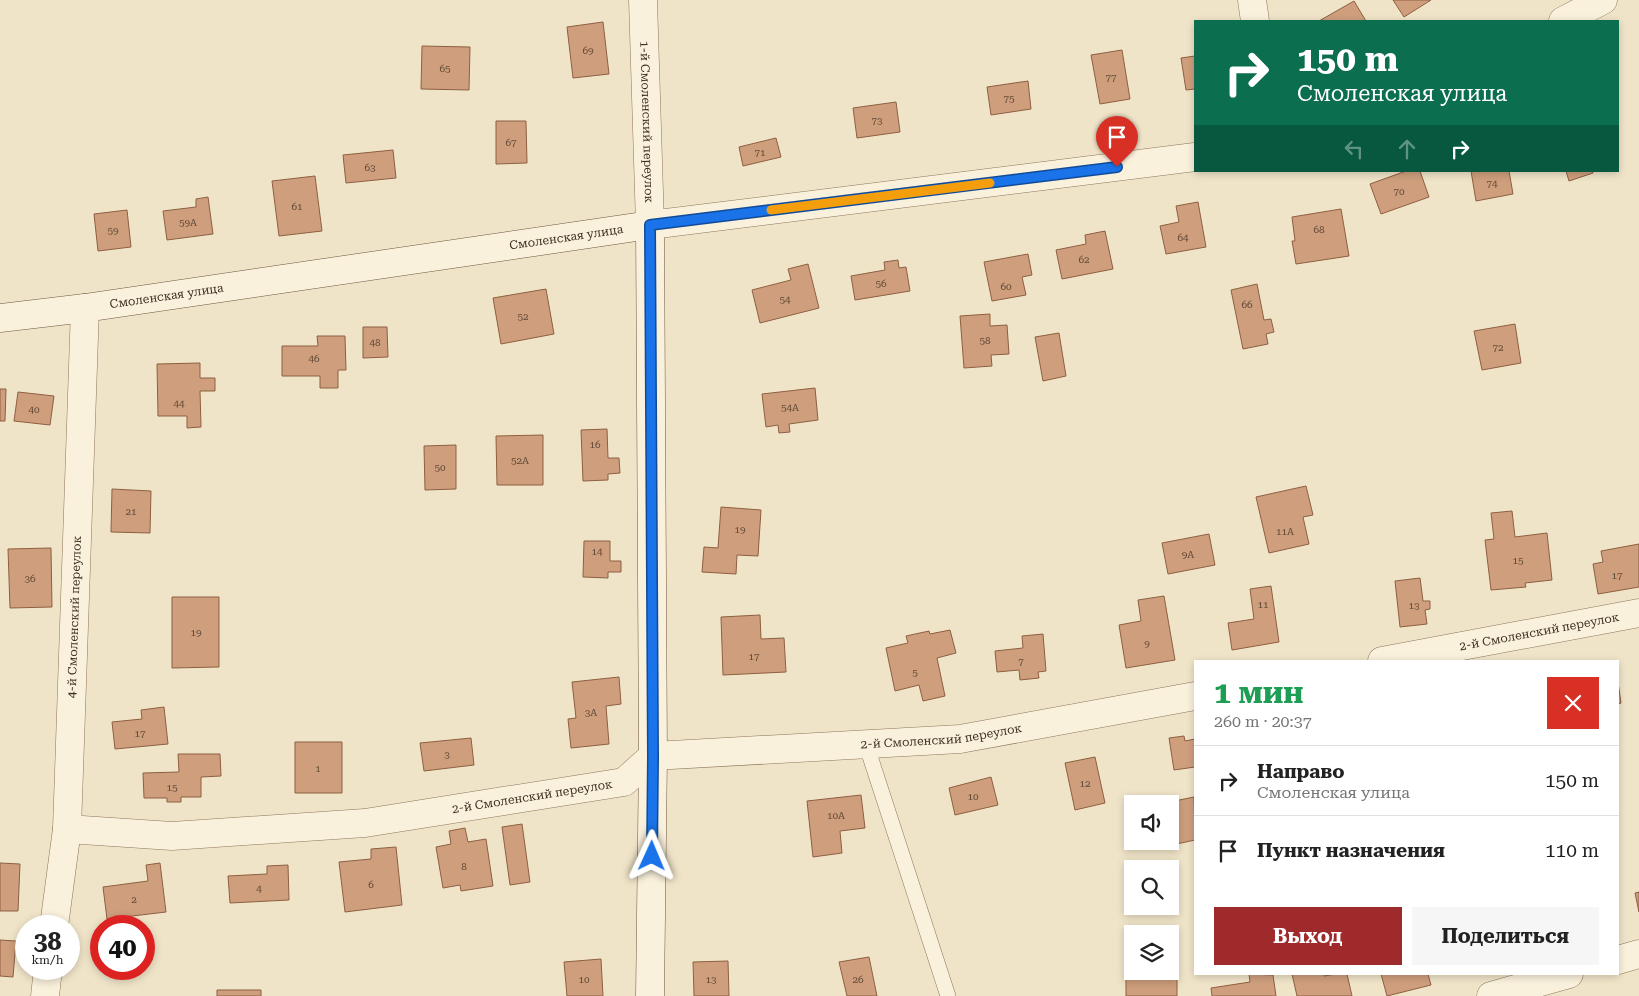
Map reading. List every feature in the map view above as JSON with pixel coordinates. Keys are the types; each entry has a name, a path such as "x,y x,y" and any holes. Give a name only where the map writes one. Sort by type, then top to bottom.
{"street":[{"name":"1-й Смоленский переулок","path":"643,0 650,225 653,756 650,996"},
{"path":"1252,0 1256,20"},
{"path":"1565,20 1603,0"},
{"name":"Смоленская улица","path":"0,318 85,308 650,225 1194,157"},
{"name":"4-й Смоленский переулок","path":"55,915 67,828 85,308"},
{"name":"2-й Смоленский переулок","path":"1387,660 1639,613"},
{"name":"2-й Смоленский переулок","path":"67,828 172,836 365,823 624,782 653,756 960,739 1194,696"},
{"path":"1619,960 1639,954"},
{"path":"1491,996 1564,975"},
{"path":"45,996 47,980"}],"lane":[{"path":"866,744 948,996"}],"building":[{"path":"1393,0 1431,0 1404,17"},
{"path":"1354,1 1365,20 1321,20"},
{"path":"603,22 609,74 573,78 567,27"},
{"path":"422,46 470,47 469,90 421,89"},
{"path":"1122,50 1130,99 1100,104 1091,55"},
{"path":"1194,56 1194,89 1186,90 1181,58"},
{"path":"1028,81 1031,109 991,115 987,87"},
{"path":"896,102 900,132 857,138 853,108"},
{"path":"496,121 526,121 527,163 496,164"},
{"path":"776,138 781,157 743,166 739,147"},
{"path":"393,150 396,178 346,183 343,155"},
{"path":"1403,172 1420,172 1429,197 1381,214 1370,184"},
{"path":"1471,172 1509,172 1513,194 1476,201"},
{"path":"1566,172 1593,172 1593,173 1569,181"},
{"path":"315,176 322,231 279,236 272,181"},
{"path":"208,197 213,234 167,240 163,211 196,207 196,199"},
{"path":"1198,202 1206,247 1166,254 1160,226 1179,222 1176,206"},
{"path":"1341,209 1349,256 1296,264 1292,241 1295,241 1292,217"},
{"path":"127,210 131,247 98,251 94,214"},
{"path":"1105,231 1113,269 1062,279 1056,250 1086,244 1085,235"},
{"path":"1028,254 1032,275 1022,277 1026,295 992,301 984,262"},
{"path":"898,260 899,268 906,267 910,291 855,300 851,276 885,270 884,262"},
{"path":"808,264 819,308 760,323 752,290 791,280 788,269"},
{"path":"1257,284 1264,320 1271,319 1274,332 1266,334 1268,344 1243,349 1231,290"},
{"path":"546,289 554,334 501,344 493,298"},
{"path":"990,314 990,326 1007,325 1009,354 991,355 992,366 964,368 960,316"},
{"path":"1515,324 1521,363 1482,370 1474,331"},
{"path":"363,327 387,327 388,357 363,358"},
{"path":"1059,333 1066,376 1043,381 1035,337"},
{"path":"317,336 345,336 346,370 338,370 338,388 320,388 320,376 282,376 282,346 318,346"},
{"path":"200,363 200,378 215,378 215,391 200,391 201,427 187,428 187,416 158,416 157,364"},
{"path":"815,388 818,420 789,424 790,432 779,433 778,425 766,427 762,394"},
{"path":"0,389 6,389 5,421 0,421"},
{"path":"18,392 54,396 50,425 14,421"},
{"path":"607,429 608,458 619,458 620,473 608,474 608,480 583,481 581,430"},
{"path":"543,435 543,485 497,485 496,436"},
{"path":"456,445 456,489 425,490 424,446"},
{"path":"1306,486 1313,515 1303,517 1309,544 1269,553 1256,497"},
{"path":"112,489 151,491 150,533 111,532"},
{"path":"721,507 761,510 758,556 737,555 736,574 702,572 704,547 718,548"},
{"path":"1512,511 1515,537 1547,533 1552,580 1525,583 1526,587 1491,590 1485,540 1494,539 1491,513"},
{"path":"1209,534 1215,565 1168,574 1162,543"},
{"path":"584,541 610,541 610,561 621,561 621,572 608,572 608,578 583,577"},
{"path":"1639,544 1639,587 1598,594 1593,564 1603,562 1601,551"},
{"path":"51,548 52,607 10,608 8,549"},
{"path":"1420,578 1423,601 1430,601 1430,609 1425,610 1427,624 1400,627 1395,581"},
{"path":"1271,586 1279,642 1232,650 1228,623 1254,619 1250,589"},
{"path":"1164,596 1175,660 1126,668 1119,625 1141,621 1138,600"},
{"path":"172,597 219,597 219,667 172,668"},
{"path":"760,615 761,639 784,638 786,672 723,675 721,617"},
{"path":"950,630 956,653 937,658 945,696 923,701 919,685 895,691 886,648 908,643 906,636 929,631 930,634"},
{"path":"1043,634 1046,671 1038,672 1039,678 1020,680 1019,670 997,672 995,651 1023,648 1022,636"},
{"path":"619,677 621,704 606,706 609,744 571,748 568,719 576,718 572,682"},
{"path":"164,707 168,744 115,749 112,722 142,719 141,710"},
{"path":"1184,736 1185,741 1194,739 1194,767 1174,770 1169,738"},
{"path":"471,738 474,765 424,771 420,743"},
{"path":"295,742 342,742 342,793 295,793"},
{"path":"178,754 220,754 221,776 201,777 201,797 181,797 181,802 167,802 167,798 144,798 143,773 179,772"},
{"path":"1095,757 1105,803 1075,810 1065,763"},
{"path":"991,777 998,805 955,815 949,788"},
{"path":"861,795 865,828 840,831 842,853 813,857 807,801"},
{"path":"1194,797 1194,840 1179,843 1179,800"},
{"path":"522,824 530,882 510,885 502,827"},
{"path":"465,828 468,842 486,839 493,886 461,891 460,885 443,888 436,847 451,844 449,831"},
{"path":"396,847 402,905 345,912 339,862 371,859 371,849"},
{"path":"0,863 20,864 18,911 0,911"},
{"path":"160,863 166,912 141,915 106,915 103,887 148,881 146,865"},
{"path":"288,865 289,900 230,903 228,876 267,874 267,866"},
{"path":"1639,892 1639,912 1635,893"},
{"path":"0,940 15,941 13,977 0,976"},
{"path":"869,957 877,996 847,996 839,962"},
{"path":"601,959 603,996 567,996 564,962"},
{"path":"728,961 729,996 694,996 693,962"},
{"path":"1249,975 1273,975 1276,996 1212,996 1211,988 1250,982"},
{"path":"1292,975 1347,975 1352,996 1297,996"},
{"path":"1381,975 1428,975 1431,985 1387,996"},
{"path":"1126,980 1177,980 1177,996 1126,996"},
{"path":"217,990 261,990 261,996 217,996"}],"slow traffic":[{"path":"771,210 990,183"}],"route":[{"path":"652,856 650,225 1117,167"}]}
